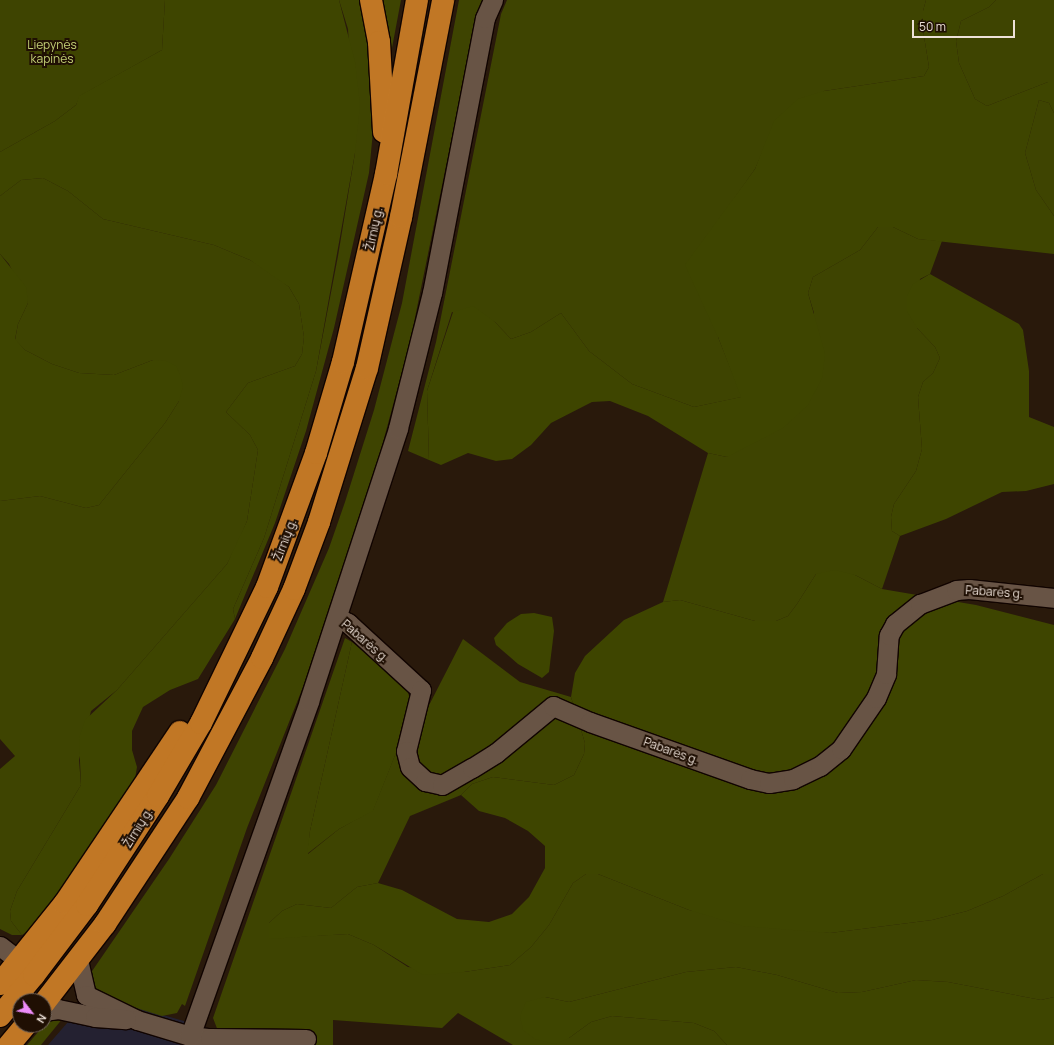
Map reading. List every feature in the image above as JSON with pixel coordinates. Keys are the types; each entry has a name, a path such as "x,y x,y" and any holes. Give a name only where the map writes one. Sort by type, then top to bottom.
{"highway":[{"path":"371,0 382,79 386,174"},
{"name":"Žirnių g.","path":"0,1016 59,944 117,861 181,757 238,652 289,532 316,453 343,362 386,174 417,0"},
{"name":"Žirnių g.","path":"52,993 78,960 141,872 224,735 262,658 316,530 367,368 401,217 443,0"},
{"path":"0,984 85,875 238,652"},
{"path":"8,1045 19,1033"}],"street":[{"path":"190,1036 338,617 398,428 432,292 485,18 493,0"},
{"name":"Pabarės g.","path":"338,617 348,623 421,690 406,751 410,767 425,781 442,786 496,753 553,706 590,722 750,779 769,783 793,779 820,766 840,749 876,698 886,674 888,635 895,624 920,604 956,590 969,589 1054,598"},
{"path":"0,946 19,961"},
{"path":"78,960 82,985 86,994 137,1020 190,1036 306,1039"},
{"path":"52,1010 58,1009 95,1017 137,1020"}],"shaded area":[{"path":"94,992 105,998 218,1031 212,1045 48,1045"}],"green space":[{"name":"Liepynės kapinės","path":"0,0 165,0 162,50 80,96 76,105 55,121 0,152"},
{"path":"165,0 339,0 355,62 360,105 355,153 316,371 264,538 233,609 235,619 198,679 170,690 143,707 132,731 132,750 137,767 135,779 46,912 32,929 22,935 11,921 10,911 17,891 81,785 79,738 85,720 117,690 227,564 247,521 258,450 250,435 226,412 248,383 295,366 302,354 304,337 299,304 289,287 250,260 214,245 103,219 68,191 43,178 21,180 0,196 0,152 55,121 76,105 79,96 162,50"},
{"path":"339,0 364,0 375,111 369,173 334,328 306,431 275,523 235,619 233,609 264,538 316,371 338,256 355,153 348,29"},
{"path":"378,0 401,0 389,64"},
{"path":"459,0 483,0 474,29 410,342 379,457 303,687 247,828 185,1006 182,1004 177,1013 162,1016 104,998 94,992 88,977 169,859 216,785 285,649 329,548 374,410 402,303"},
{"path":"507,0 926,0 923,11 923,30 929,67 924,76 824,91 763,151 755,169 724,213 718,337 742,397 694,407 632,384 589,351 561,313 531,332 511,339 495,322 452,312 427,391 429,460 408,451 436,342 501,14"},
{"path":"926,0 996,0 989,7 961,21 956,41 959,63 975,99 987,106 1048,82 1054,82 1054,113 1049,103 1039,100 1025,153 1036,190 1054,216 1054,254 918,239 893,227 878,227 860,250 813,277 808,293 825,354 822,378 808,405 783,428 727,457 708,453 648,416 610,401 592,402 551,423 531,445 512,459 496,461 468,453 441,465 429,460 427,391 453,312 473,306 495,322 511,339 531,332 561,313 589,351 632,384 694,407 741,397 718,337 685,265 755,169 774,121 798,99 824,91 924,76 929,67 923,30 923,11"},
{"path":"996,0 1054,0 1054,82 1048,82 987,106 975,99 959,63 956,41 961,21 989,7"},
{"path":"494,21 426,360 406,438 349,613"},
{"path":"1039,100 1049,103 1054,113 1054,216 1036,190 1025,153"},
{"path":"43,178 68,191 103,219 214,245 250,260 272,273 289,287 299,304 304,337 302,354 295,366 248,383 226,412 250,435 258,450 247,521 227,564 117,690 91,711 79,760 81,785 17,891 10,911 11,921 22,935 12,935 0,929 0,769 15,756 0,739 0,501 40,496 86,508 99,505 165,423 179,401 153,360 114,375 79,373 52,364 25,350 15,340 18,324 28,303 9,264 0,254 0,196 21,180"},
{"path":"878,227 893,227 918,239 942,241 930,274 920,279 917,328 935,347 940,358 933,373 923,382 918,397 922,449 916,471 894,504 891,517 892,531 900,536 882,589 855,575 816,574 788,616 776,621 755,621 680,600 663,602 708,453 727,457 814,313 808,293 813,277 860,250"},
{"path":"0,254 26,287 28,303 18,324 15,339 25,350 52,364 79,373 114,375 153,360 166,361 176,366 180,375 183,386 179,401 165,423 99,505 86,508 40,496 0,501"},
{"path":"930,274 1019,324 1023,330 1029,371 1029,417 1054,427 1054,484 1026,491 1002,492 946,519 900,536 892,531 891,517 894,504 916,471 922,449 918,397 923,382 933,373 940,358 935,347 917,328 907,311 907,296 913,284"},
{"path":"835,570 855,575 882,589 976,605 1054,625 1054,874 1043,874 1003,896 967,911 932,920 830,933 743,926 689,910 598,874 586,874 573,883 549,925 531,947 510,965 464,972 423,975 374,945 348,934 269,939 269,923 282,911 297,904 331,908 357,887 378,883 402,890 457,919 489,922 512,914 529,897 545,868 545,846 528,831 505,818 479,811 461,795 472,784 493,777 554,785 574,775 584,754 585,743 571,697 575,673 585,656 624,620 663,602 680,600 755,621 776,621 788,616 816,574"},
{"path":"534,613 552,617 554,631 549,672 542,678 518,664 496,645 494,638 507,623 521,614"},
{"path":"341,637 327,682 213,1005 339,639"},
{"path":"345,638 352,642 310,831 308,854 339,829 373,810 413,710 424,715 463,639 520,682 571,697 585,743 584,754 574,775 554,785 493,777 472,784 461,795 410,816 378,883 357,887 331,908 297,904 282,911 269,923 269,938 348,934 374,945 408,967 464,972 510,965 531,947 549,925 573,883 586,874 598,874 689,910 830,933 932,920 967,911 1003,896 1043,874 1054,874 1054,997 1041,1000 948,982 916,980 862,992 838,993 777,975 736,967 686,972 569,1002 545,997 569,1038 591,1022 612,1016 694,1023 714,1031 727,1045 513,1045 458,1013 442,1028 333,1020 333,1045 212,1045 218,1031 213,1018"},
{"path":"352,642 407,689 413,710 373,811 339,829 307,854 310,831"},
{"path":"736,967 777,975 838,993 862,992 916,980 948,982 1041,1000 1054,997 1054,1045 727,1045 714,1031 694,1023 612,1016 591,1022 569,1038 555,1044 535,1039 523,1030 520,1016 526,1002 545,997 569,1002 686,972"},
{"path":"63,1018 52,1032 52,1020"},
{"path":"37,1033 51,1033 41,1045 27,1045"}]}
